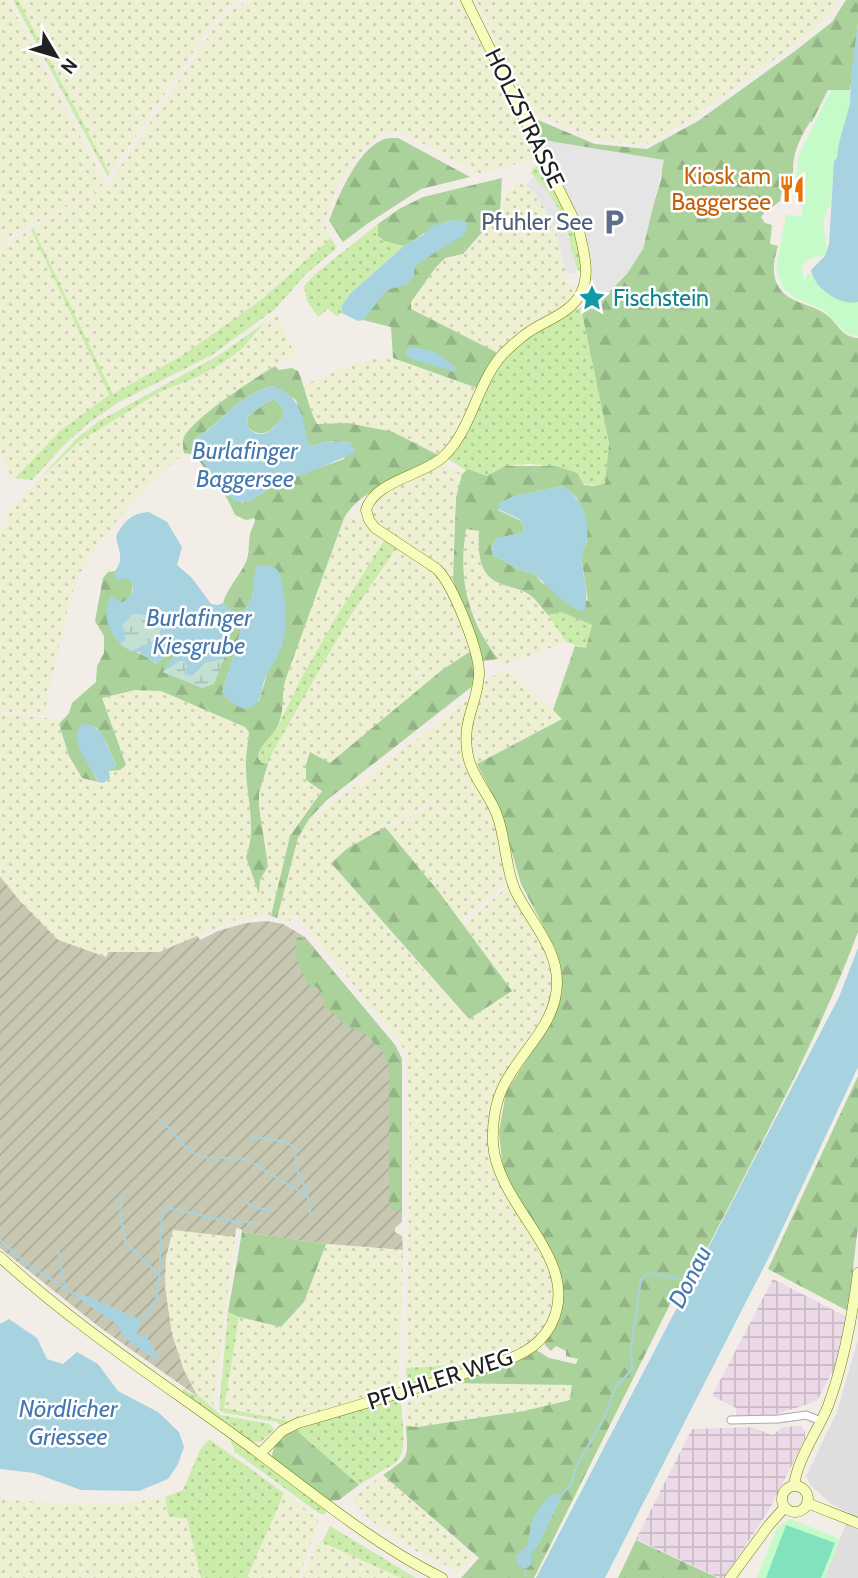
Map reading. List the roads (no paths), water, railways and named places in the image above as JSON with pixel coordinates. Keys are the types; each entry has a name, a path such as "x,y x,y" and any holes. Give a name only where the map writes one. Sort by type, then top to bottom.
{"street":[{"name":"HOLZSTRASSE","path":"466,0 579,230 585,261 585,280 581,295 572,306 514,342 500,358 488,376 457,442 449,451 431,466 374,495 366,510 375,528 437,569 453,591 480,672 465,733 469,759 497,813 511,879 531,915"},
{"name":"PFUHLER WEG","path":"260,1454 282,1431 298,1423 511,1358 537,1343 550,1327 558,1298 557,1275 500,1175 494,1146 494,1118 503,1086 550,1017 556,991 553,959 531,915"},
{"path":"0,1257 96,1335 364,1530 400,1555 442,1578"},
{"path":"794,1486 798,1469 836,1382 848,1340 858,1273"},
{"path":"731,1420 778,1419 806,1415 821,1421"},
{"path":"794,1486 804,1489 808,1496 805,1508 797,1511 785,1507 783,1494 789,1488 794,1486"},
{"path":"807,1503 858,1524"},
{"path":"730,1578 785,1507"}],"water":[{"path":"858,23 858,302 851,303 829,295 817,284 811,270 825,256 829,244 834,161 850,104"},
{"path":"455,220 465,221 468,225 464,235 415,265 413,277 408,284 387,290 363,320 358,321 342,313 342,305 350,294 404,246 423,235 431,226"},
{"path":"415,347 437,353 456,368 454,372 409,358 405,353 408,348"},
{"name":"Burlafinger Baggersee","path":"274,386 284,391 296,403 300,409 308,443 313,446 327,441 351,443 356,452 308,473 271,485 249,502 235,502 208,470 192,445 239,404 265,388","holes":["274,399 282,407 284,416 267,433 258,434 247,426 248,416 267,402"]},
{"path":"563,486 583,509 587,523 587,539 582,558 586,593 584,611 559,598 535,574 518,569 493,555 491,549 497,538 522,533 524,525 519,519 498,509 499,503 512,497"},
{"name":"Burlafinger Kiesgrube","path":"149,512 167,522 182,547 177,565 192,578 211,604 223,603 233,611 224,659 205,663 192,676 184,674 187,666 184,661 163,672 176,653 174,648 157,664 139,652 132,652 158,635 162,626 153,616 133,614 122,626 125,641 120,644 108,622 107,609 111,596 122,603 130,597 133,590 130,579 115,579 120,558 116,536 129,519"},
{"path":"257,566 275,568 281,578 285,635 260,697 256,704 246,709 230,702 222,693 245,610 252,598 255,571"},
{"path":"89,724 101,732 116,765 109,771 110,778 103,783 98,782 77,739 81,725"},
{"path":"858,948 858,1067 772,1251 605,1578 536,1578 839,997"},
{"path":"74,1293 139,1319 137,1334 148,1339 159,1362 125,1338 114,1322"},
{"name":"Nördlicher Griessee","path":"9,1319 37,1338 47,1359 63,1364 77,1352 98,1364 118,1391 158,1412 179,1432 184,1447 178,1464 168,1479 139,1491 81,1490 34,1473 0,1469 0,1324"},
{"path":"555,1493 561,1498 539,1544 531,1554 531,1565 525,1569 519,1566 515,1557 528,1545 532,1522 539,1509"}],"waterway":[{"path":"157,1118 193,1153 206,1157 248,1160"},
{"path":"251,1137 282,1142 298,1150"},
{"path":"296,1156 298,1173 307,1196"},
{"path":"254,1164 307,1196 310,1202 310,1217"},
{"path":"122,1193 120,1214 126,1244"},
{"path":"244,1202 271,1210"},
{"path":"139,1319 151,1309 157,1295 163,1211 167,1208 223,1220 259,1223"},
{"path":"0,1240 27,1264 74,1294"},
{"path":"131,1248 158,1274"},
{"path":"58,1251 65,1288"},
{"name":"Donau","path":"560,1496 570,1486 577,1465 605,1416 616,1386 632,1370 631,1349 641,1279 649,1273 680,1279"},
{"path":"525,1570 526,1576"}],"place":[{"name":"Kiosk am Baggersee","path":"792,189"},
{"name":"Pfuhler See","path":"614,222"},
{"name":"Fischstein","path":"592,298"}]}
